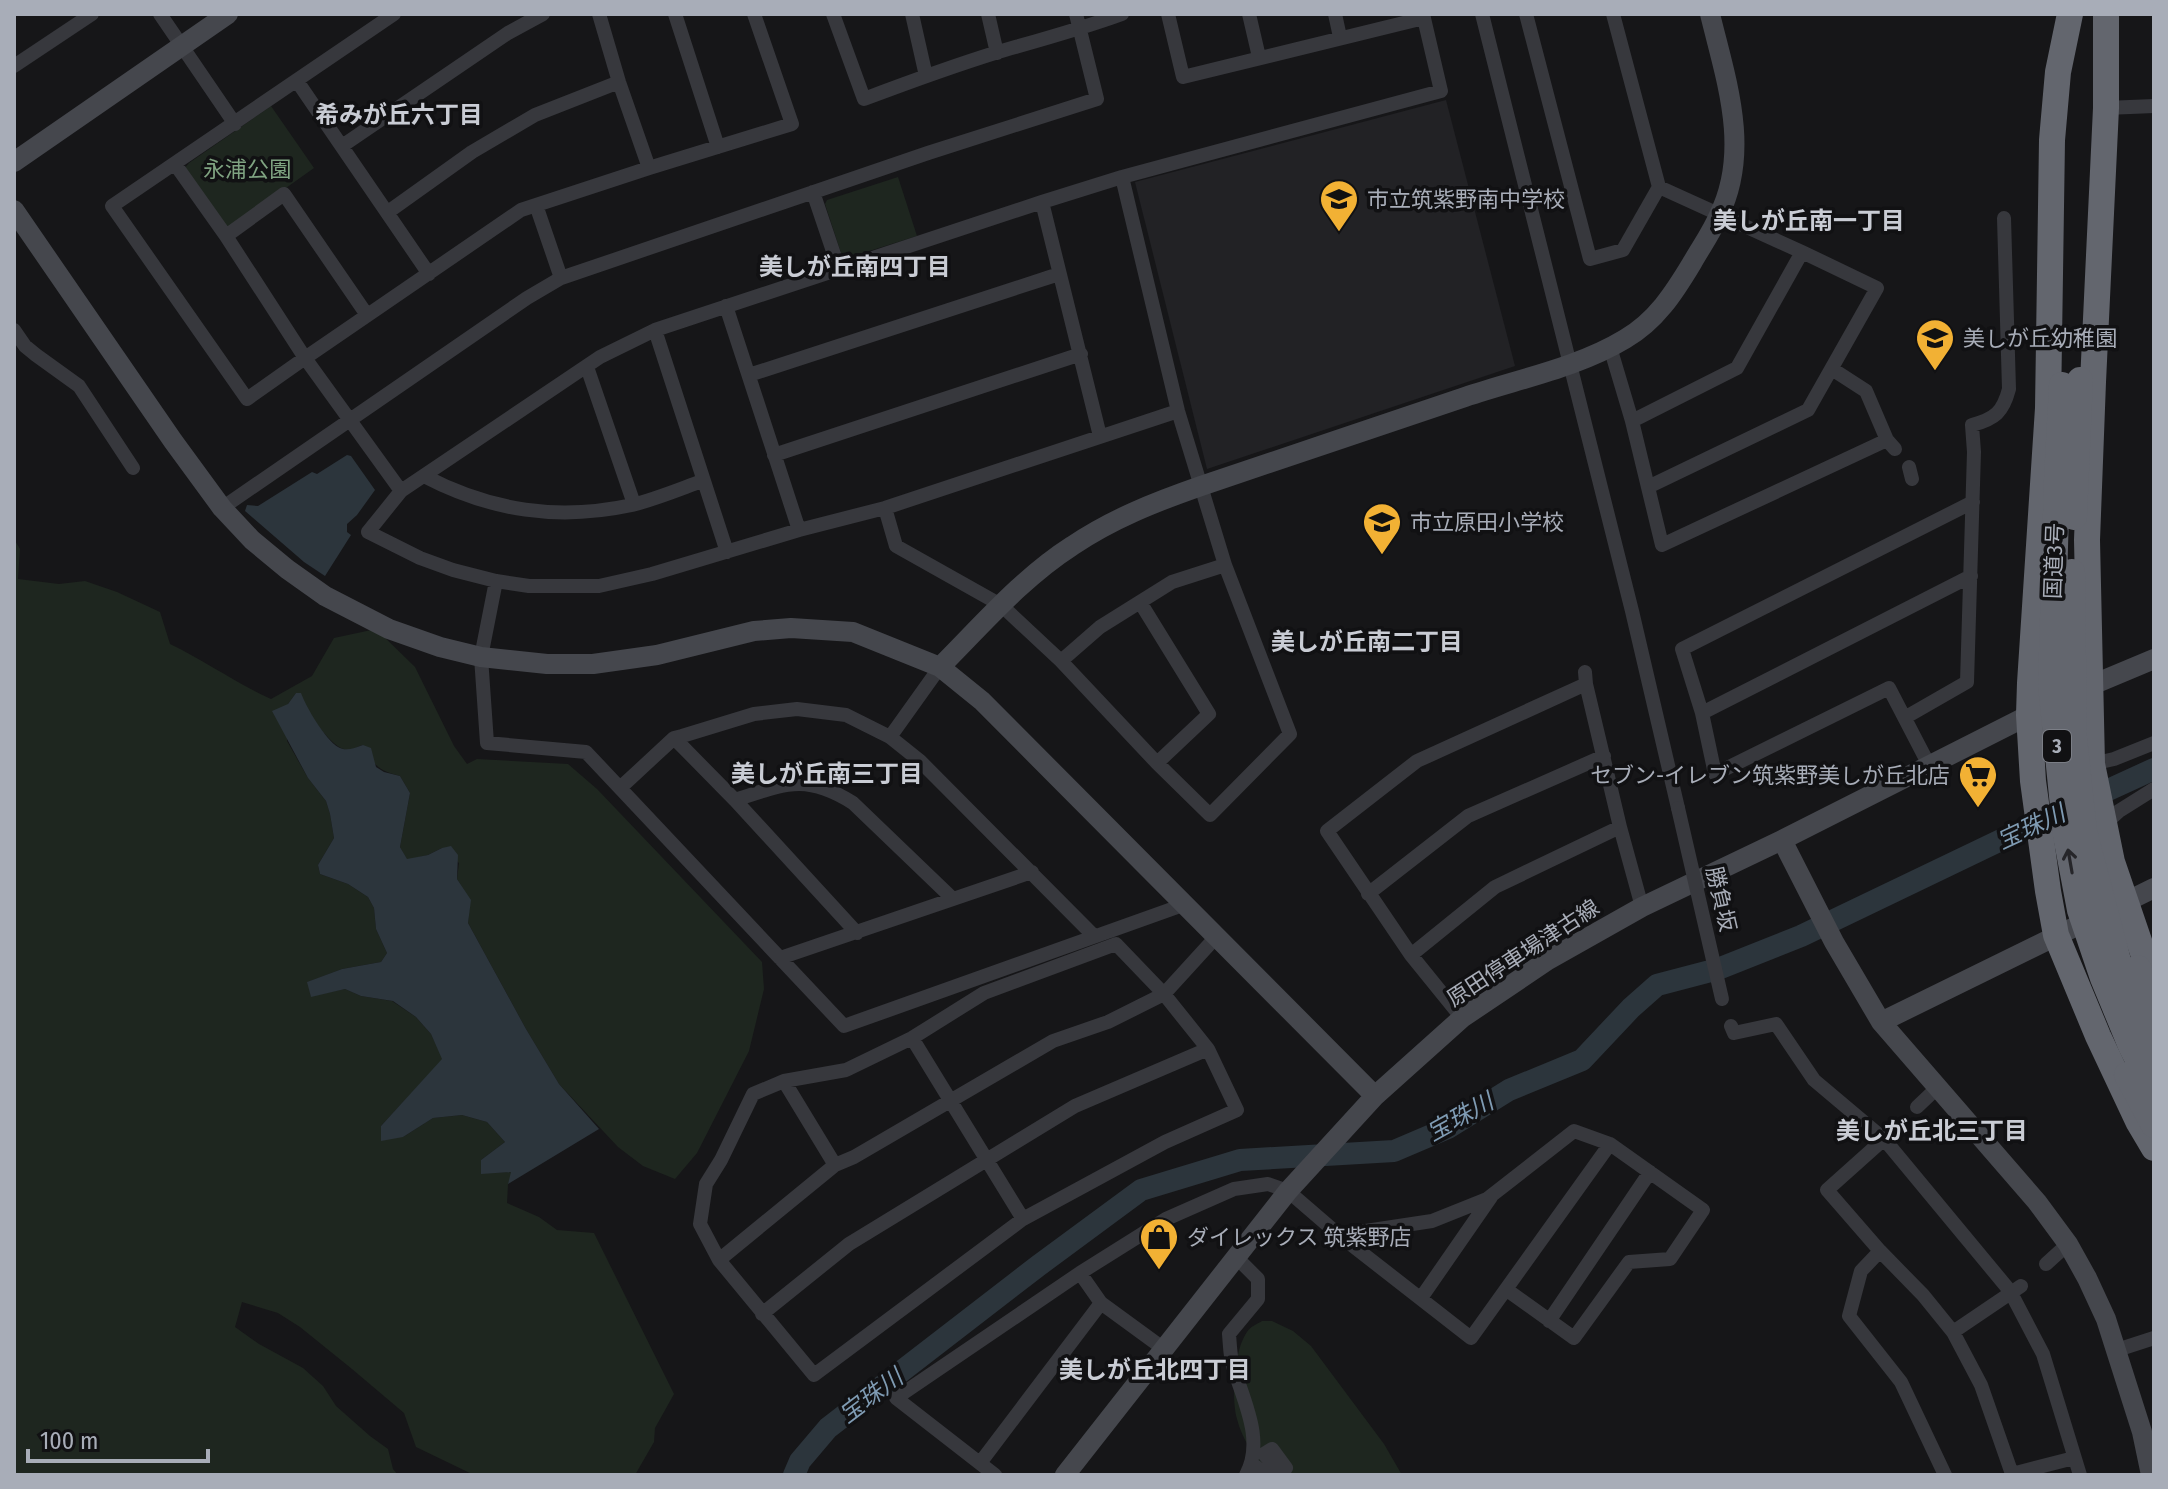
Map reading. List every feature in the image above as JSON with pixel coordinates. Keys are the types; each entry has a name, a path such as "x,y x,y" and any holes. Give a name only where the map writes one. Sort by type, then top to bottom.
{"highway":[{"name":"国道3号","path":"2072,14 2082,388 2057,478 2051,686 2066,836 2080,910 2103,978 2131,1046 2154,1091"},
{"path":"2072,14 2058,72 2052,140 2048,418 2029,715 2033,781 2056,935 2098,1036 2154,1148"},
{"name":"国道3号","path":"2094,14 2082,388 2071,597 2074,738 2084,831 2121,972 2154,1051"},
{"path":"2106,14 2106,108 2082,388 2093,772 2112,862 2154,985"},
{"path":"2074,738 2102,869 2120,926 2154,1005"},
{"path":"2080,910 2079,947 2114,1049 2154,1125"}],"street":[{"path":"14,66 92,14"},
{"path":"160,14 235,124"},
{"path":"14,162 228,14"},
{"path":"394,14 112,206 247,399 521,210 792,124 754,14"},
{"path":"342,146 508,33 543,14"},
{"path":"599,14 649,168"},
{"path":"675,14 718,147"},
{"path":"833,14 864,99 926,76 1122,14"},
{"path":"912,14 926,76"},
{"path":"988,14 997,53"},
{"path":"222,508 527,298 561,278 1097,99 1076,14"},
{"path":"1168,14 1183,77 1424,16 1441,91 1122,177 655,330 600,357 401,491 368,532 420,558 496,581 529,586 599,586 885,508 1178,411"},
{"path":"1249,14 1259,57"},
{"path":"1335,14 1340,37"},
{"name":"勝負坂","path":"1482,14 1628,596 1722,999"},
{"path":"1526,14 1590,259 1623,250 1659,187 1613,14"},
{"path":"890,737 940,667 1001,605 1071,546 1121,517 1201,486 1587,359 1627,338 1646,323 1673,296 1720,214 1734,161 1736,131 1731,97 1710,14"},
{"path":"297,81 429,274"},
{"path":"388,212 472,152 535,115 619,82"},
{"path":"2106,108 2154,106"},
{"path":"175,164 305,358 401,491"},
{"path":"885,508 896,546 1001,605 1061,661 1210,815 1290,734 1225,565 1178,411 1122,177"},
{"path":"1648,487 1808,410 1877,288 1659,187"},
{"path":"813,192 839,269"},
{"path":"226,236 284,194 367,315"},
{"path":"1042,202 1100,436"},
{"path":"536,205 561,278"},
{"path":"14,210 222,508 252,540 325,596 389,629 481,657 547,664 593,664 657,655 754,631 791,628 853,632 940,667 982,701 1375,1096"},
{"path":"1906,717 1967,682 1974,452 1972,425 1988,421 1998,413 2005,404 2009,389 2004,218"},
{"path":"1632,421 1737,368 1802,252"},
{"path":"749,375 1059,274"},
{"path":"726,306 799,530"},
{"path":"14,330 25,346 79,386 133,468"},
{"path":"655,330 727,552"},
{"path":"1610,347 1632,421 1662,545 1891,445 1866,391 1832,369"},
{"path":"774,455 1081,354"},
{"path":"587,367 634,504"},
{"path":"424,476 468,496 503,507 575,513 634,504 702,481"},
{"path":"1929,765 1889,688 1715,774 1702,713 1682,649 1973,502"},
{"path":"1061,661 1100,627 1172,582 1225,565"},
{"path":"1702,713 1971,576"},
{"path":"496,581 481,657 487,743 586,752 844,1026 1183,905"},
{"path":"1140,602 1209,714 1157,763"},
{"name":"原田停車場津古線","path":"1065,1475 1292,1188 1375,1096 1462,1018 1548,960 1642,907 2090,685 2154,659"},
{"path":"1462,1018 1411,955 1327,831 1417,761 1586,678 1642,907"},
{"path":"620,788 674,738 754,714 797,709 846,715 890,737 920,761 1094,936"},
{"path":"674,738 857,933"},
{"path":"2093,772 2114,759 2154,743"},
{"path":"1368,894 1468,816 1604,756"},
{"path":"735,800 786,784 814,785 834,791 853,803 953,899"},
{"path":"2104,819 2154,789"},
{"path":"1411,955 1495,887 1620,827"},
{"path":"1782,840 1834,942 1881,1022 2037,1202 2068,1244 2106,1319 2142,1432 2151,1475"},
{"path":"780,958 1032,872"},
{"path":"1881,1022 2154,888"},
{"path":"719,1260 835,1165 854,1157 1053,1041 1108,1022 1164,994 1216,937"},
{"path":"1116,944 1164,994 1208,1049 1237,1110 1165,1142 1023,1219 814,1375 719,1260 700,1224 706,1184 753,1094 784,1081 846,1070 912,1038 984,993 1116,944"},
{"path":"1731,1026 1734,1033 1776,1024 1814,1080 1884,1139 2016,1289 2043,1354 2080,1475"},
{"path":"912,1038 1023,1219"},
{"path":"762,1314 849,1244 1075,1106 1208,1049"},
{"path":"784,1081 835,1165"},
{"path":"1917,1107 1937,1088"},
{"path":"1339,1235 1432,1221 1487,1199 1574,1131 1610,1144 1703,1210 1670,1259 1629,1262 1574,1338 1507,1290"},
{"path":"1884,1139 1827,1190 1953,1332 1981,1385 2012,1474 2074,1458"},
{"path":"995,1475 896,1398 1080,1273 1166,1219 1234,1189 1268,1184 1292,1188 1339,1235 1471,1338 1610,1144"},
{"path":"1549,1321 1650,1172"},
{"path":"1421,1298 1493,1194"},
{"path":"2046,1264 2068,1244"},
{"path":"1880,1251 1861,1271 1849,1316 1901,1382 1945,1475"},
{"path":"1236,1257 1258,1279 1258,1299 1229,1334 1232,1361 1253,1428 1249,1470 1267,1475"},
{"path":"1080,1273 1101,1303 1164,1349"},
{"path":"1953,1332 2016,1289"},
{"path":"980,1463 1101,1303"},
{"path":"2117,1350 2154,1338"}],"shaded area":[{"path":"1446,100 1515,366 1207,469 1135,182"},
{"path":"347,455 351,456 375,490 347,524 347,532 351,535 325,576 245,511 247,505 258,506 312,472 317,474"},
{"path":"296,693 301,693 316,722 338,747 350,749 363,745 371,748 376,767 400,776 410,793 400,847 407,859 451,846 458,855 457,879 471,900 468,923 559,1084 599,1129 508,1184 511,1172 481,1174 481,1160 505,1142 487,1122 462,1115 433,1118 403,1137 381,1141 381,1126 442,1059 431,1034 416,1017 393,1001 361,996 345,989 311,997 307,982 342,969 381,962 387,953 376,929 374,908 368,897 348,884 320,874 318,865 334,838 330,814 326,801 308,778 272,711 288,704"}],"green space":[{"name":"永浦公園","path":"271,106 314,168 230,228 224,227 184,169"},
{"path":"898,177 917,236 847,258 842,256 825,204 827,200"},
{"path":"14,539 20,549 18,579 59,584 85,581 160,612 170,644 271,699 312,676 334,638 376,629 415,667 454,746 467,764 477,759 568,764 597,789 762,962 764,989 749,1051 697,1153 675,1179 643,1166 618,1147 559,1084 468,923 470,900 457,879 459,863 442,848 407,860 400,847 410,793 400,776 377,766 363,745 350,750 335,744 296,693 288,704 287,741 308,778 326,801 330,814 334,838 318,865 320,874 348,884 368,897 374,908 376,929 387,953 381,962 342,969 308,982 311,996 345,989 361,996 392,1001 416,1017 431,1034 443,1059 381,1126 403,1137 433,1118 462,1115 487,1122 505,1142 481,1160 481,1173 512,1172 507,1203 539,1217 557,1230 594,1233 674,1394 655,1428 654,1442 635,1475 474,1475 416,1447 404,1413 300,1327 278,1313 242,1302 235,1327 303,1368 323,1386 336,1406 388,1449 393,1469 398,1475 14,1475"},
{"path":"1262,1321 1272,1321 1293,1331 1311,1346 1384,1444 1402,1475 1266,1475 1242,1434 1234,1399 1239,1350 1247,1332"}],"waterway":[{"name":"宝珠川","path":"2082,802 2154,769"},
{"name":"宝珠川","path":"794,1475 800,1461 828,1428 1141,1190 1240,1160 1394,1151 1448,1128 1509,1090 1582,1060 1657,985 1718,969 1801,936 2051,816"}],"place":[{"name":"市立筑紫野南中学校","path":"1339,233"},
{"name":"美しが丘幼稚園","path":"1935,372"},
{"name":"市立原田小学校","path":"1382,556"},
{"name":"セブン-イレブン筑紫野美しが丘北店","path":"1978,809"},
{"name":"ダイレックス 筑紫野店","path":"1159,1271"}],"district":[{"name":"希みが丘六丁目","path":"399,115"},
{"name":"美しが丘南一丁目","path":"1809,221"},
{"name":"美しが丘南四丁目","path":"855,267"},
{"name":"美しが丘南二丁目","path":"1367,642"},
{"name":"美しが丘南三丁目","path":"827,774"},
{"name":"美しが丘北三丁目","path":"1932,1131"},
{"name":"美しが丘北四丁目","path":"1155,1370"}]}
